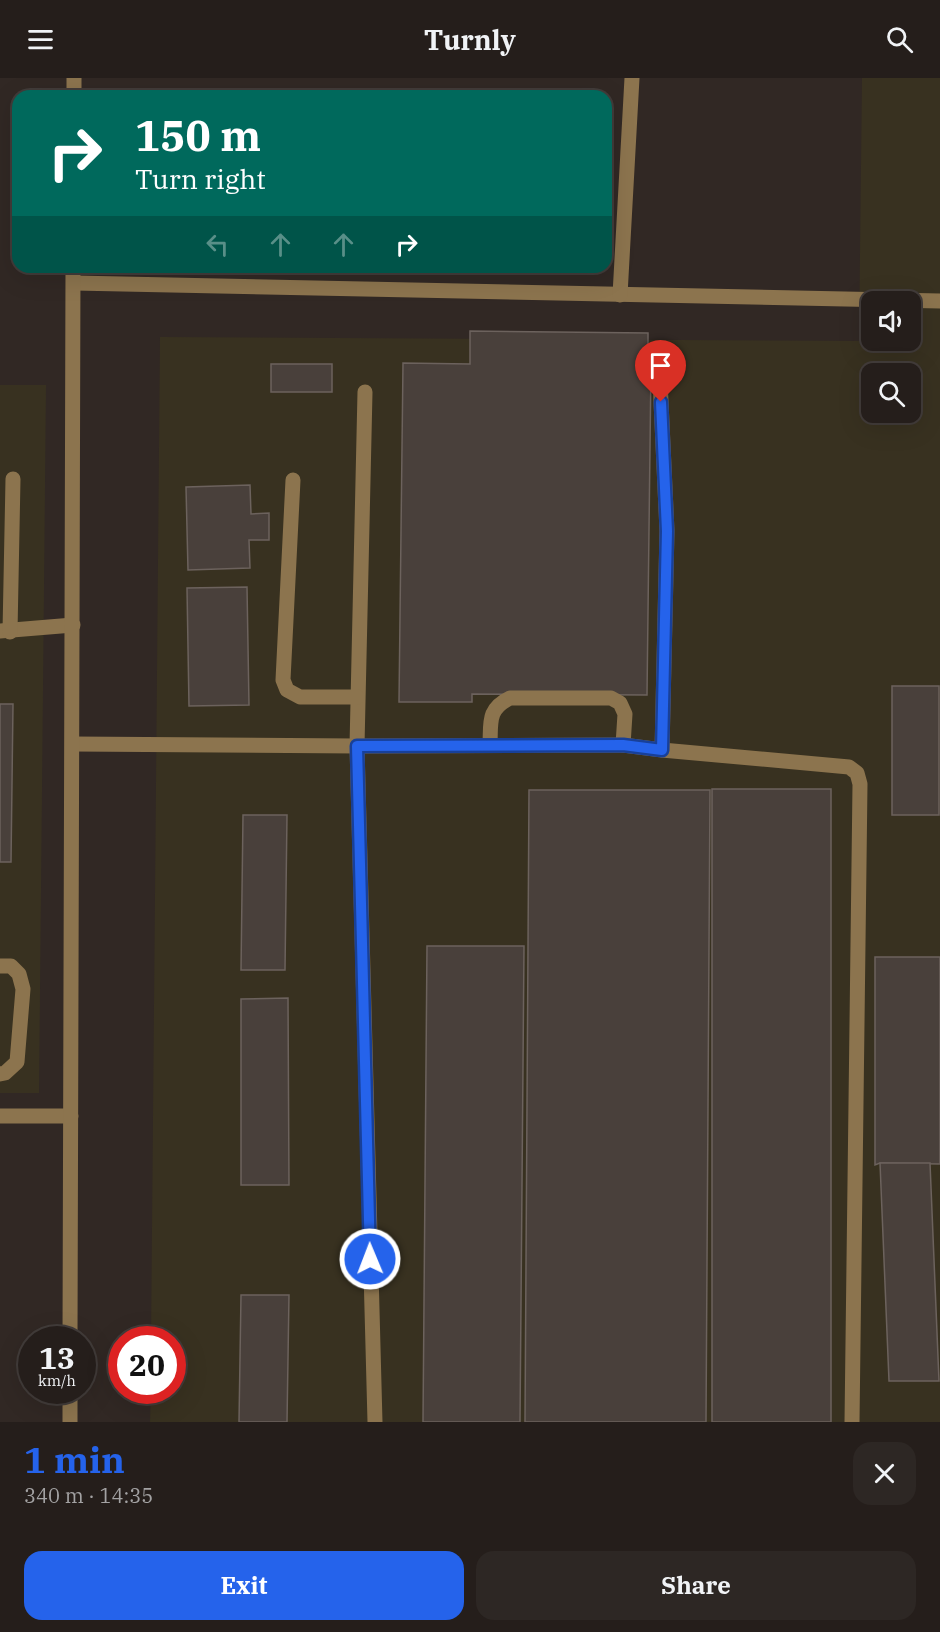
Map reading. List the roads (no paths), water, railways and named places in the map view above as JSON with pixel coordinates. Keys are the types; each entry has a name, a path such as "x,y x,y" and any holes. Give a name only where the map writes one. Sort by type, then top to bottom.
{"street":[{"path":"620,295 632,78"},
{"path":"70,1326 73,273"},
{"path":"74,283 940,301"},
{"path":"659,358 667,531 662,750"},
{"path":"365,392 357,746 375,1422"},
{"path":"13,479 5,632 73,625"},
{"path":"293,480 283,680 287,690 300,697 357,697"},
{"path":"490,745 491,713 499,703 510,698 611,698 620,703 625,714 623,745"},
{"path":"73,744 623,745 849,767 857,773 860,784 852,1422"},
{"path":"0,966 11,966 19,974 23,989 17,1062 0,1074"},
{"path":"0,1116 71,1116"},
{"path":"70,1404 70,1422"}]}
